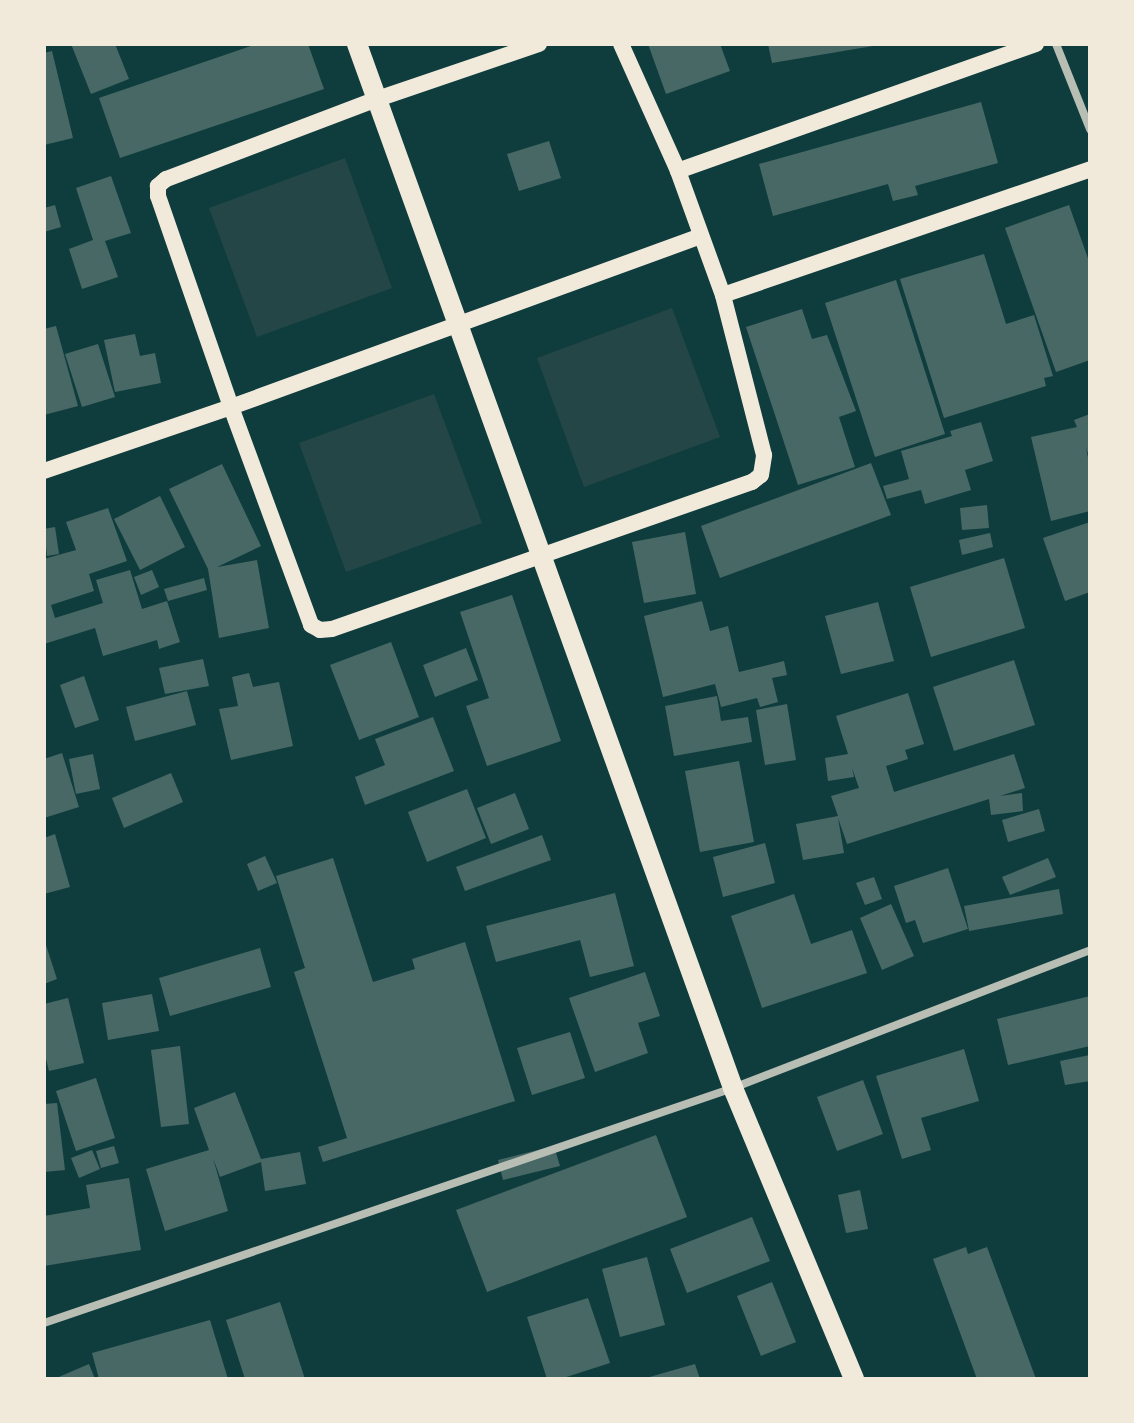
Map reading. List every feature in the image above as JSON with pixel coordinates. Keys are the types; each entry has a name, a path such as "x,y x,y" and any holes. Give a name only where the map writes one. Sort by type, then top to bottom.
{"main road":[{"path":"357,44 733,1088 854,1379"},
{"path":"539,44 377,99 166,179 158,186 158,196 305,616 320,630 332,629 752,482 761,475 764,455 723,295 678,171 621,44"},
{"path":"678,171 1036,44"},
{"path":"723,295 1090,169"},
{"path":"44,471 231,407 701,236"}],"street":[{"path":"1056,44 1090,129"},
{"path":"44,1323 733,1088 1090,950"}],"shaded area":[{"path":"345,158 392,288 257,337 209,208"},
{"path":"672,308 720,437 584,487 537,358"},
{"path":"434,394 482,523 346,572 299,443"}],"building":[{"path":"71,44 115,44 129,79 91,94"},
{"path":"257,44 308,44 324,89 120,158 99,98"},
{"path":"648,44 720,44 730,71 666,94"},
{"path":"768,44 873,44 873,46 772,63"},
{"path":"52,51 73,138 44,145 44,53"},
{"path":"981,102 998,163 915,186 918,195 893,201 888,184 773,216 759,164"},
{"path":"549,141 561,178 519,191 507,154"},
{"path":"111,176 131,233 105,241 118,277 82,289 69,249 93,240 76,188"},
{"path":"55,205 61,227 44,232 44,208"},
{"path":"1069,205 1090,264 1090,360 1056,372 1005,228"},
{"path":"984,254 1006,324 1034,315 1053,376 1044,378 1046,386 944,418 900,279"},
{"path":"896,280 945,434 875,457 825,303"},
{"path":"802,309 812,339 827,335 856,411 839,417 855,467 798,485 746,327"},
{"path":"56,326 78,406 44,415 44,329"},
{"path":"135,334 140,356 155,353 161,383 115,392 104,340"},
{"path":"98,344 115,397 82,407 65,354"},
{"path":"1090,414 1090,459 1086,448 1090,467 1090,511 1051,521 1031,437 1077,427 1074,420"},
{"path":"981,422 993,461 965,470 971,490 925,504 921,490 887,499 883,486 909,479 901,451 952,436 950,431"},
{"path":"871,463 891,515 720,578 701,526"},
{"path":"222,464 261,546 217,567 257,560 269,628 219,638 208,569 169,489"},
{"path":"160,496 185,547 140,570 114,519"},
{"path":"987,505 989,528 962,530 960,508"},
{"path":"108,508 127,561 89,574 94,591 51,605 55,618 103,603 96,580 130,570 142,609 167,601 180,642 159,649 157,640 103,656 95,628 44,644 44,559 76,550 66,522"},
{"path":"1090,522 1090,592 1065,601 1043,538"},
{"path":"55,527 59,554 47,556 44,529"},
{"path":"685,532 696,594 644,603 632,542"},
{"path":"990,533 993,547 962,555 959,540"},
{"path":"1004,558 1025,628 931,657 910,587"},
{"path":"152,570 159,587 141,595 134,577"},
{"path":"204,578 207,590 168,601 164,589"},
{"path":"512,595 561,741 487,766 466,706 489,698 460,612"},
{"path":"702,601 710,631 728,626 739,672 784,661 787,675 772,678 778,702 760,707 757,698 721,707 715,684 663,697 644,616"},
{"path":"878,602 894,661 841,674 825,616"},
{"path":"391,642 419,717 359,740 330,665"},
{"path":"466,648 478,680 435,697 423,665"},
{"path":"203,659 209,686 165,694 159,668"},
{"path":"1014,660 1035,725 954,751 933,687"},
{"path":"249,673 253,687 279,682 293,746 231,760 219,709 238,706 232,677"},
{"path":"84,676 99,720 75,728 60,685"},
{"path":"187,691 196,725 135,741 126,707"},
{"path":"908,693 924,744 905,750 908,759 886,766 894,792 1014,754 1025,788 1000,796 1022,793 1023,811 991,815 989,799 847,844 838,818 844,853 803,860 796,824 838,816 831,796 859,788 852,768 854,777 828,781 825,758 848,754 836,716"},
{"path":"717,696 721,721 748,717 752,742 674,756 665,706"},
{"path":"787,704 796,760 765,765 756,710"},
{"path":"433,717 454,771 365,805 355,777 385,765 375,739"},
{"path":"62,753 79,807 44,818 44,759"},
{"path":"93,754 100,789 76,794 69,759"},
{"path":"739,761 754,842 700,852 685,771"},
{"path":"171,773 183,802 124,828 112,798"},
{"path":"467,789 486,838 427,862 408,812"},
{"path":"515,793 529,829 491,844 477,808"},
{"path":"1039,809 1045,831 1008,842 1002,820"},
{"path":"55,834 70,887 44,894 44,838"},
{"path":"542,835 551,860 465,891 456,867"},
{"path":"765,843 775,883 723,897 713,857"},
{"path":"265,856 277,883 258,891 247,864"},
{"path":"333,858 373,982 415,969 412,959 465,942 515,1101 323,1162 318,1147 347,1138 294,972 305,968 276,876"},
{"path":"1048,858 1056,877 1010,895 1002,877"},
{"path":"948,868 968,929 923,943 915,920 906,923 894,886"},
{"path":"874,877 882,899 865,905 856,883"},
{"path":"1059,889 1063,914 969,931 964,906"},
{"path":"615,893 634,966 590,977 580,940 496,962 486,926"},
{"path":"794,894 811,944 852,930 867,973 762,1008 731,916"},
{"path":"891,904 914,956 882,970 860,918"},
{"path":"44,939 57,979 44,984"},
{"path":"260,948 271,987 170,1016 159,978"},
{"path":"645,972 660,1016 638,1023 648,1053 595,1072 569,998"},
{"path":"152,994 159,1031 108,1040 102,1003"},
{"path":"1090,996 1090,1046 1008,1065 997,1019"},
{"path":"68,998 84,1063 49,1071 44,1051 44,1004"},
{"path":"570,1032 585,1078 532,1095 517,1048"},
{"path":"180,1046 189,1124 161,1127 151,1050"},
{"path":"964,1049 979,1101 921,1118 931,1150 902,1159 876,1076"},
{"path":"1090,1055 1090,1081 1065,1085 1060,1061"},
{"path":"96,1078 115,1138 76,1151 56,1091"},
{"path":"863,1080 883,1134 837,1151 817,1097"},
{"path":"235,1092 261,1159 300,1152 306,1184 265,1191 261,1162 220,1177 213,1158 228,1211 165,1231 146,1169 209,1150 194,1108"},
{"path":"57,1103 65,1170 44,1172 44,1104"},
{"path":"656,1135 687,1217 487,1292 456,1210"},
{"path":"114,1146 119,1163 101,1168 96,1151"},
{"path":"554,1146 560,1166 503,1180 498,1160"},
{"path":"92,1150 100,1169 79,1178 71,1158"},
{"path":"129,1178 141,1250 44,1266 44,1216 90,1208 86,1185"},
{"path":"860,1190 868,1229 846,1233 838,1195"},
{"path":"752,1217 770,1261 687,1293 670,1249"},
{"path":"966,1247 968,1254 987,1247 1036,1379 977,1379 933,1259"},
{"path":"647,1257 665,1325 620,1337 602,1269"},
{"path":"772,1282 796,1342 761,1356 737,1296"},
{"path":"588,1298 610,1363 560,1379 547,1379 527,1317"},
{"path":"280,1302 305,1379 245,1379 226,1320"},
{"path":"210,1320 228,1379 99,1379 92,1353"},
{"path":"89,1364 95,1379 54,1379"},
{"path":"695,1364 700,1379 646,1378"}]}
